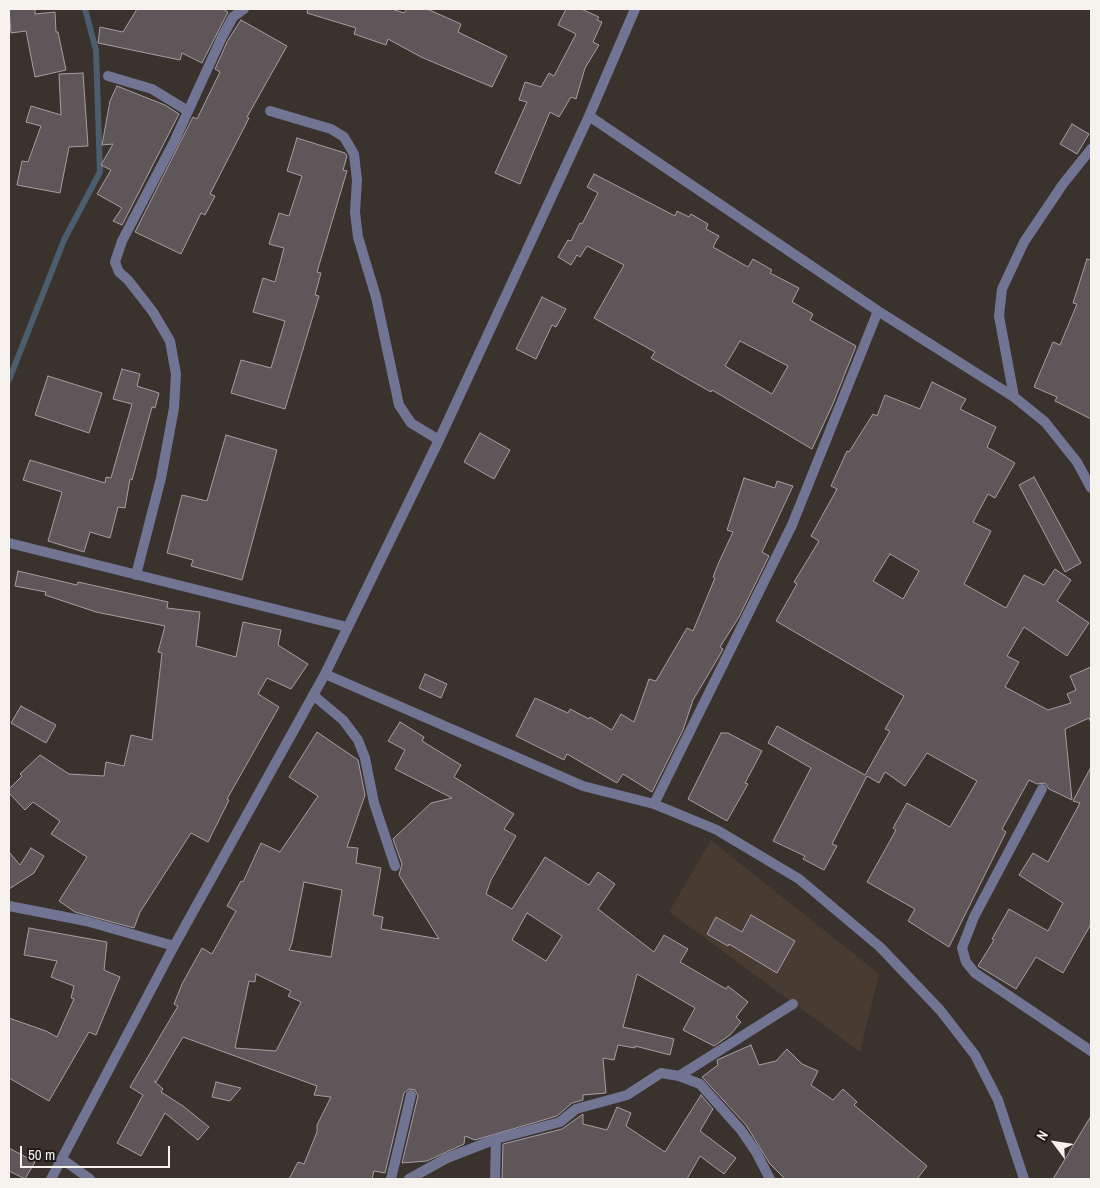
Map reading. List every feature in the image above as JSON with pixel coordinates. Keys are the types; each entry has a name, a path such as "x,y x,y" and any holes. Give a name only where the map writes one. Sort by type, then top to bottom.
{"street":[{"path":"136,575 161,478 174,408 176,374 170,340 153,312 128,280 119,272 115,262 122,241 188,111 222,37 233,17 244,9"},
{"path":"51,1179 174,946 325,674 438,440 589,116 635,9"},
{"path":"108,76 152,89 188,111"},
{"path":"270,111 331,128 344,137 354,154 357,180 354,212 358,237 363,260 376,297 399,405 411,423 438,440"},
{"path":"589,116 878,311 1014,398 1045,422 1078,462 1091,488"},
{"path":"1014,398 998,316 1002,289 1024,242 1063,184 1091,149"},
{"path":"654,804 792,525 878,311"},
{"path":"9,543 347,628"},
{"path":"325,674 583,786 654,804 717,830 799,879 880,947 940,1010 975,1054 998,1100 1024,1179"},
{"path":"313,695 343,720 358,740 365,758 374,802 395,866"},
{"path":"1042,789 974,917 962,948 966,962 974,973 1091,1051"},
{"path":"9,906 18,906 86,921 174,946"},
{"path":"679,1076 793,1004"},
{"path":"409,1179 447,1158 496,1138 560,1122 576,1109 627,1095 661,1072 700,1084 741,1130 770,1179"},
{"path":"391,1179 411,1095"},
{"path":"495,1179 496,1138"},
{"path":"62,1159 90,1179"}],"shaded area":[{"path":"711,840 879,974 860,1052 669,912"}],"building":[{"path":"9,9 35,9 35,14 55,12 56,32 58,32 66,70 35,77 26,31 11,33"},
{"path":"137,9 222,9 228,12 202,63 182,53 180,60 98,43 100,27 123,32"},
{"path":"308,9 392,9 404,13 407,9 427,9 461,24 458,32 507,56 492,87 421,57 388,39 386,45 354,34 356,28 307,13"},
{"path":"566,9 581,9 599,17 597,20 602,22 593,42 599,45 585,68 576,99 571,97 559,117 550,112 520,184 495,173 527,102 519,100 525,82 541,87 549,73 554,76 576,34 558,25"},
{"path":"241,20 287,46 247,117 249,118 210,194 215,196 205,215 201,213 181,254 135,232 193,117 197,119 220,72 215,69 228,40"},
{"path":"83,73 88,146 69,147 60,193 17,185 22,161 28,162 41,126 26,122 31,106 61,115 59,74"},
{"path":"117,86 165,105 179,114 122,225 113,221 122,208 97,194 111,170 101,165 113,144 102,145 110,101"},
{"path":"1072,124 1089,134 1077,154 1060,144"},
{"path":"297,138 345,153 347,156 343,170 347,171 317,272 321,273 315,295 319,296 285,409 231,393 241,360 271,368 285,321 253,312 263,278 275,282 284,248 269,244 279,213 289,216 302,176 287,171"},
{"path":"594,174 675,216 677,211 689,217 691,214 708,224 706,229 719,236 713,247 748,267 753,259 772,270 770,273 799,288 792,302 813,314 810,320 856,346 812,449 712,390 711,392 651,358 655,352 594,318 624,265 587,246 580,257 577,255 571,265 558,257 568,240 571,241 580,223 582,224 598,193 587,187","holes":["740,341 788,366 772,394 725,366"]},
{"path":"1087,259 1091,260 1091,419 1055,401 1057,397 1034,387 1053,342 1060,345 1077,304 1073,303"},
{"path":"542,297 566,309 556,327 552,325 536,359 516,349"},
{"path":"122,369 140,374 137,386 159,393 155,408 152,407 132,480 130,479 125,508 118,507 110,538 90,532 84,552 48,541 62,492 23,480 30,460 105,483 106,477 111,478 132,404 113,399"},
{"path":"48,376 102,393 89,433 35,415"},
{"path":"932,382 966,399 960,409 996,427 987,447 1015,463 995,498 988,494 973,522 991,531 964,584 1006,608 1024,575 1044,585 1055,569 1071,580 1057,601 1089,623 1067,656 1024,627 1007,656 1019,662 1005,687 1048,710 1071,703 1067,694 1076,690 1070,676 1091,667 1091,723 1089,718 1065,729 1072,800 1049,789 1045,783 1037,784 1029,780 1002,829 1006,832 949,947 908,921 915,909 867,882 896,830 893,828 907,803 950,827 977,781 927,753 905,786 885,772 879,783 867,776 832,844 837,846 824,870 803,859 805,856 773,841 811,768 768,743 777,726 865,775 890,731 885,729 904,696 776,621 797,584 794,582 819,541 811,536 837,489 831,486 847,451 849,452 873,414 877,416 885,395 920,409","holes":["890,554 919,571 903,599 873,581"]},
{"path":"480,433 510,450 494,479 464,462"},
{"path":"226,435 277,450 242,580 191,566 193,560 167,553 182,495 207,501"},
{"path":"1034,477 1081,563 1065,572 1019,485"},
{"path":"744,478 775,488 777,481 793,486 762,552 769,556 739,617 720,647 723,649 721,653 693,700 683,730 652,792 623,774 617,783 567,754 564,760 516,736 535,698 568,713 570,709 589,719 590,717 612,730 621,714 634,722 649,679 656,681 687,628 693,631 715,578 713,577 719,562 733,532 727,530"},
{"path":"18,571 77,585 78,582 168,602 167,608 200,612 196,646 236,657 243,622 281,630 278,645 308,664 291,689 267,678 258,694 279,707 227,799 229,800 208,842 191,833 140,912 134,928 75,912 59,901 87,857 51,834 60,821 33,802 25,810 9,793 9,789 22,776 20,774 40,755 69,774 104,776 106,762 124,766 131,735 152,740 162,653 158,652 165,626 96,612 45,595 46,592 15,586"},
{"path":"425,674 447,684 441,698 419,688"},
{"path":"21,706 56,725 46,743 11,723"},
{"path":"400,722 424,737 422,741 461,765 454,777 514,814 504,829 516,836 491,880 486,894 512,909 545,857 589,885 598,872 615,884 598,909 654,952 664,935 688,949 680,962 726,989 728,986 748,1002 736,1017 741,1022 730,1035 714,1046 683,1030 695,1008 637,974 623,1027 674,1039 670,1055 635,1046 635,1048 618,1045 614,1060 603,1058 606,1093 583,1095 583,1100 572,1103 557,1116 475,1140 465,1136 464,1144 427,1161 402,1163 418,1096 415,1090 409,1089 404,1093 385,1173 374,1171 372,1179 289,1179 298,1162 304,1164 317,1132 317,1125 331,1097 314,1095 317,1086 183,1037 156,1082 154,1081 163,1089 161,1092 183,1106 209,1127 198,1140 165,1113 141,1156 117,1143 143,1095 130,1087 178,1006 174,1004 182,984 202,948 212,954 236,911 227,906 241,881 243,882 261,843 280,852 318,796 289,777 317,732 358,760 365,795 347,847 358,848 356,863 381,868 373,915 383,917 381,929 439,939 399,875 402,864 393,839 431,803 452,798 395,769 405,750 388,741","holes":["304,882 342,890 331,957 289,950","527,913 562,936 546,961 512,940","256,974 291,991 288,996 301,1002 276,1051 235,1048 249,981 255,982"]},
{"path":"721,733 728,733 762,751 745,783 748,784 727,821 688,799"},
{"path":"1091,767 1091,924 1063,973 1036,957 1016,989 978,966 994,940 992,939 1009,909 1048,931 1063,903 1019,875 1033,853 1048,862 1080,803 1073,801"},
{"path":"31,848 44,856 34,873 9,889 9,852 20,865"},
{"path":"751,915 795,941 777,973 729,944 728,946 707,934 716,917 742,932"},
{"path":"29,928 107,942 104,970 120,977 96,1035 89,1032 49,1101 9,1078 9,1018 46,1031 57,1037 74,999 71,998 74,986 51,977 57,961 24,955"},
{"path":"751,1045 759,1065 776,1061 787,1049 802,1064 818,1071 811,1085 833,1100 843,1089 857,1102 854,1105 927,1166 917,1179 785,1179 770,1164 746,1125 702,1077 718,1065 717,1060"},
{"path":"216,1082 241,1088 230,1101 212,1097"},
{"path":"701,1095 713,1109 700,1131 736,1158 724,1174 700,1156 687,1179 502,1179 503,1144 562,1129 583,1114 583,1124 607,1130 617,1107 631,1113 626,1126 665,1152"},
{"path":"1091,1116 1091,1179 1053,1179"},
{"path":"9,1148 35,1162 25,1179 9,1171"}],"waterway":[{"path":"9,380 64,240 100,172 96,50 85,9"}]}
